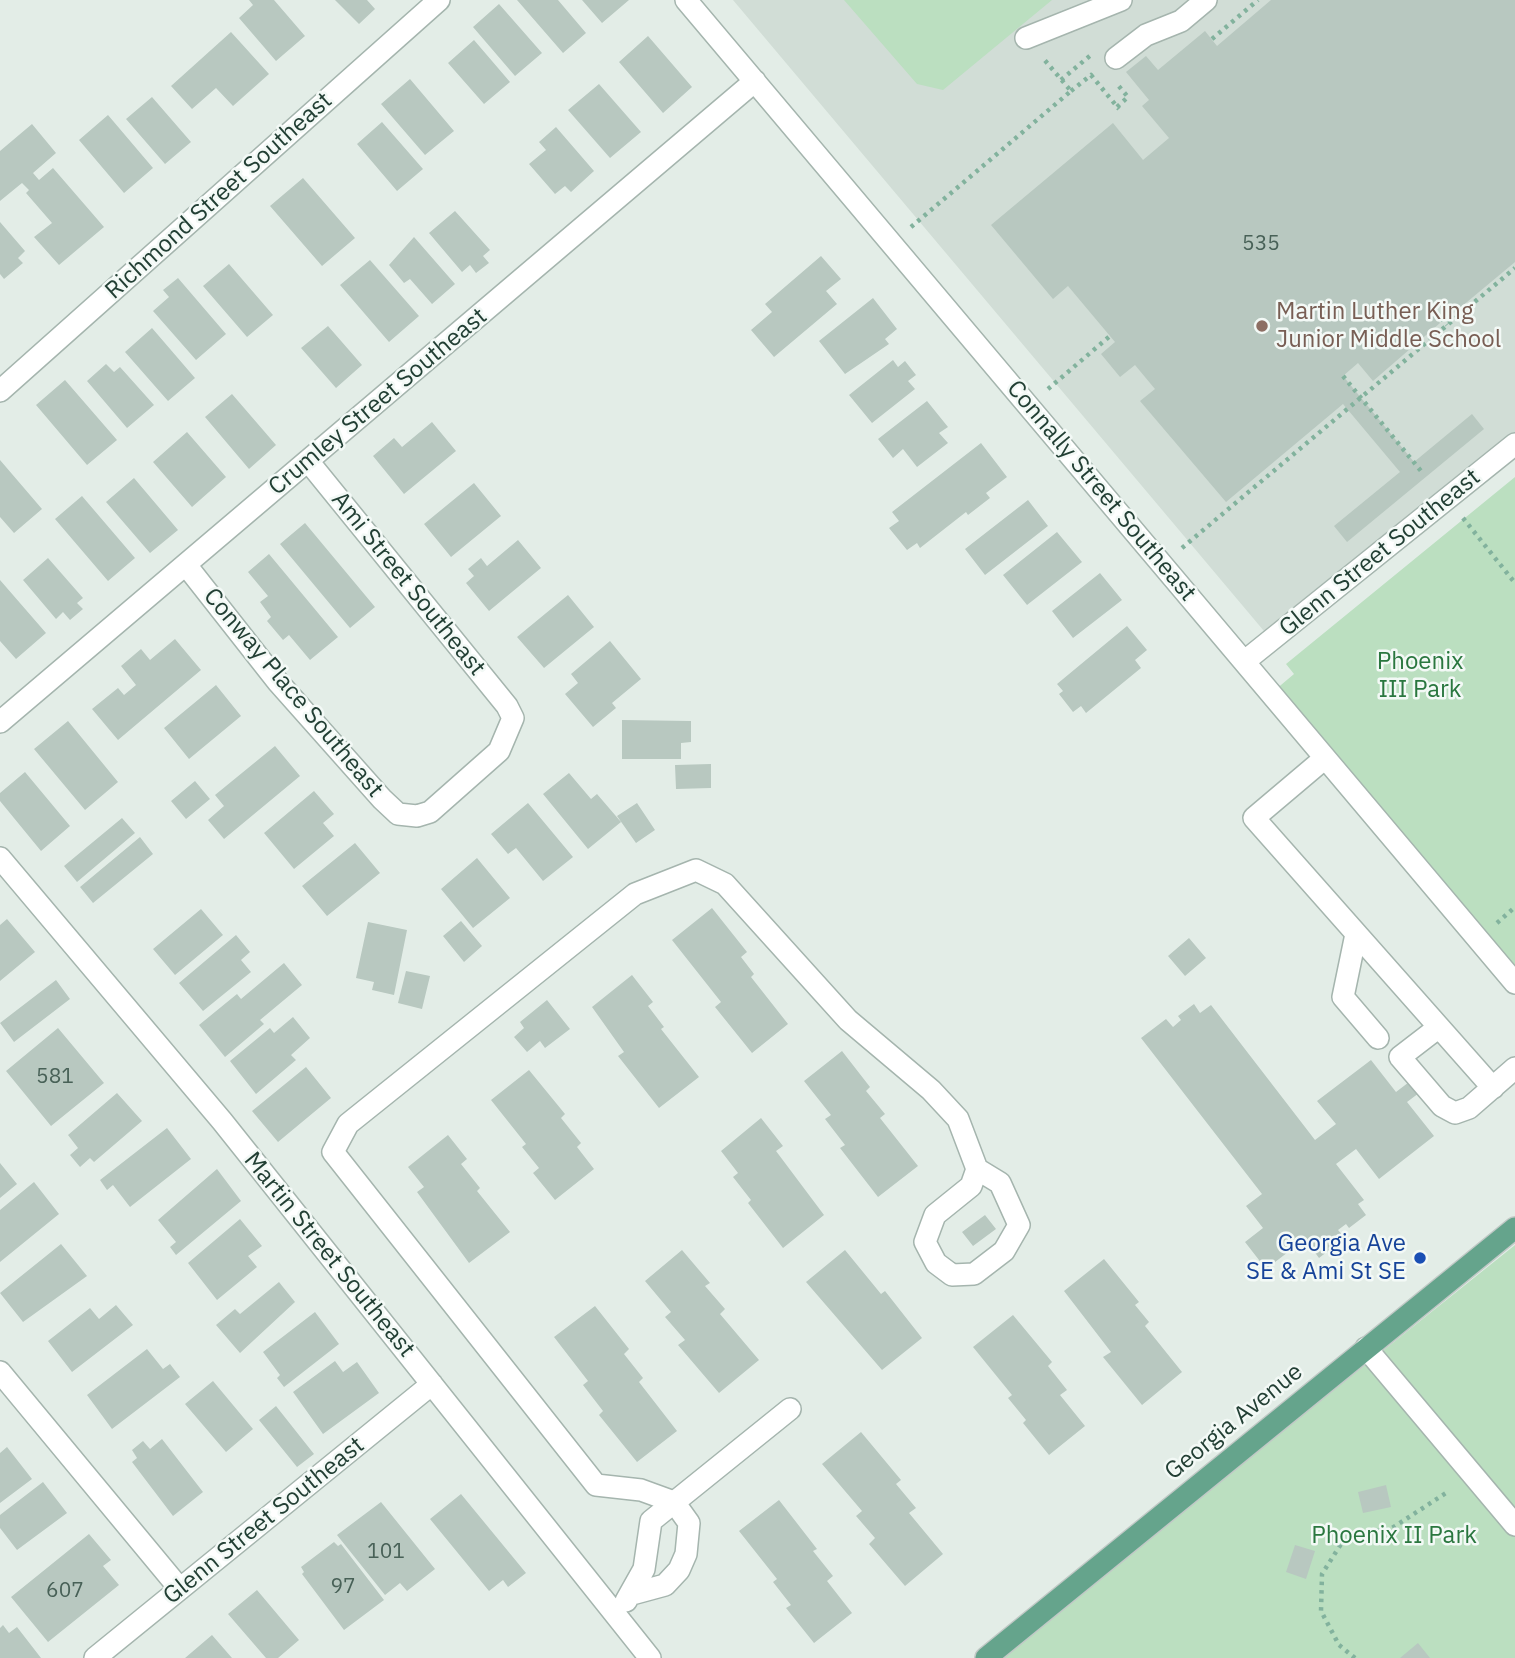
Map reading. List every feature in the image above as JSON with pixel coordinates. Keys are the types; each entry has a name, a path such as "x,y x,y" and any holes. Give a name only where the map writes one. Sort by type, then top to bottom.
{"main road":[{"name":"Georgia Avenue","path":"986,1658 1515,1228"}],"street":[{"name":"Richmond Street Southeast","path":"0,391 439,0"},
{"name":"Connally Street Southeast","path":"687,0 1515,984"},
{"path":"1026,38 1121,0"},
{"path":"1116,58 1146,34 1181,21 1206,0"},
{"name":"Crumley Street Southeast","path":"0,722 755,81"},
{"name":"Glenn Street Southeast","path":"1245,662 1515,444"},
{"name":"Ami Street Southeast","path":"309,461 507,706"},
{"name":"Conway Place Southeast","path":"186,565 278,682 398,814 417,816 430,812 499,751 513,718 507,706"},
{"path":"1325,758 1254,818 1493,1088"},
{"name":"Martin Street Southeast","path":"0,858 222,1121 650,1658"},
{"path":"632,1594 666,1585 680,1570 686,1554 690,1523 674,1502 640,1490 596,1485 333,1152 348,1124 635,894 696,870 725,884 848,1020 931,1090 958,1118 977,1168 1000,1183 1019,1225 1004,1251 974,1274 952,1275 936,1263 925,1242 935,1215 971,1186 977,1168"},
{"path":"1356,934 1343,996 1378,1038"},
{"path":"1439,1027 1400,1057 1442,1105 1455,1113 1469,1108 1515,1068"},
{"path":"1366,1348 1515,1525"},
{"path":"0,1372 180,1589"},
{"name":"Glenn Street Southeast","path":"95,1658 432,1384"},
{"path":"613,1612 632,1594 644,1569 651,1521 790,1409"}],"path":[{"path":"1212,39 1258,0"},
{"path":"911,227 1091,75 1119,109"},
{"path":"1061,80 1071,91"},
{"path":"1182,548 1515,268"},
{"path":"1430,305 1447,325"},
{"path":"1048,389 1110,336"},
{"path":"1343,376 1421,471"},
{"path":"1448,498 1515,583"},
{"path":"1496,923 1515,907"},
{"path":"1355,1658 1339,1645 1321,1611 1322,1574 1341,1544 1362,1532 1389,1530 1446,1493"}],"shaded area":[{"name":"Martin Luther King Junior Middle School","path":"733,0 1515,0 1515,440 1269,637"}],"green space":[{"path":"844,0 1052,0 943,90 917,84"},
{"name":"Phoenix III Park","path":"1515,477 1515,995 1262,701 1294,674 1286,664"},
{"name":"Phoenix II Park","path":"1515,1245 1515,1658 998,1658 1334,1390"}],"building":[{"path":"249,0 274,0 305,36 276,61 239,18 253,5"},
{"path":"335,0 367,0 375,9 359,24"},
{"path":"517,0 558,0 586,33 563,53"},
{"path":"582,0 629,0 602,23"},
{"path":"1271,0 1515,0 1515,262 1449,317 1435,301 1426,307 1440,323 1373,381 1358,363 1343,376 1414,462 1472,414 1484,429 1347,542 1334,526 1400,472 1343,404 1226,502 1140,401 1155,389 1135,365 1120,377 1101,354 1115,342 1068,286 1053,299 991,225 1113,123 1143,160 1169,138 1142,106 1149,100 1126,72 1146,56 1158,70 1205,31 1217,46"},
{"path":"499,4 542,53 515,76 473,27"},
{"path":"231,32 269,74 233,106 216,88 192,109 171,86"},
{"path":"648,36 692,87 663,113 619,62"},
{"path":"474,40 510,82 484,104 448,63"},
{"path":"410,79 454,131 425,155 381,104"},
{"path":"599,84 641,132 610,158 568,110"},
{"path":"152,97 191,142 165,164 126,119"},
{"path":"108,115 153,168 124,193 79,140"},
{"path":"382,122 423,169 397,191 357,144"},
{"path":"32,124 56,153 33,173 39,180 53,168 104,227 59,265 34,237 52,223 26,193 29,190 22,183 0,201 0,151"},
{"path":"556,127 594,171 571,192 565,186 555,194 529,164 546,150 539,142"},
{"path":"303,178 355,238 322,266 270,206"},
{"path":"455,211 490,250 483,256 489,263 476,273 470,265 462,272 429,233"},
{"path":"0,222 25,251 18,258 23,263 4,279 0,274"},
{"path":"414,237 455,284 432,304 410,279 404,283 389,265"},
{"path":"821,256 841,279 826,291 837,304 774,357 751,330 772,312 765,304"},
{"path":"370,260 419,316 389,342 340,285"},
{"path":"229,264 273,315 247,337 203,286"},
{"path":"178,278 226,334 196,360 153,311 169,297 163,290"},
{"path":"873,298 897,329 885,339 889,344 845,374 819,341"},
{"path":"328,326 362,365 336,388 301,348"},
{"path":"152,328 195,378 168,401 125,352"},
{"path":"893,360 898,367 905,361 916,375 908,381 915,389 872,423 849,395"},
{"path":"106,364 114,372 120,367 154,405 127,428 87,381"},
{"path":"65,380 117,440 87,465 36,405"},
{"path":"232,394 276,445 249,469 205,417"},
{"path":"927,401 948,427 939,433 948,443 917,467 903,449 893,458 878,439"},
{"path":"432,422 456,451 404,494 373,456 394,438 402,447"},
{"path":"187,432 226,477 192,507 153,462"},
{"path":"981,443 1007,477 986,493 990,498 968,515 966,512 920,548 917,543 907,550 889,528 899,521 892,512"},
{"path":"0,460 42,509 14,533 0,517"},
{"path":"134,478 178,530 150,553 106,502"},
{"path":"474,483 501,516 451,557 424,524"},
{"path":"82,496 135,558 108,581 55,519"},
{"path":"1028,500 1048,526 985,575 965,549"},
{"path":"305,523 375,607 350,628 280,544"},
{"path":"1057,532 1082,562 1027,605 1003,575"},
{"path":"518,540 541,568 489,611 466,583 474,576 468,569 481,558 487,566"},
{"path":"269,554 338,637 310,660 289,635 283,640 267,621 271,617 260,602 268,596 248,572"},
{"path":"48,558 83,598 77,603 83,609 70,620 63,612 56,619 23,580"},
{"path":"1100,573 1122,600 1073,638 1052,611"},
{"path":"0,580 46,633 16,659 0,641"},
{"path":"568,595 594,627 544,668 517,637"},
{"path":"1127,626 1147,650 1135,660 1141,668 1086,713 1081,706 1073,712 1059,694 1063,691 1057,684"},
{"path":"175,639 201,670 118,740 92,709 118,688 124,695 136,685 121,666 141,649 150,660"},
{"path":"610,641 641,679 612,703 616,708 593,727 565,694 578,683 571,674"},
{"path":"216,685 241,716 189,759 164,728"},
{"path":"622,720 691,721 691,742 681,743 681,759 622,759"},
{"path":"68,721 118,782 85,810 34,749"},
{"path":"275,746 300,776 224,839 208,820 224,806 215,795"},
{"path":"711,764 711,788 676,789 675,765"},
{"path":"25,772 70,826 41,851 0,801 0,793"},
{"path":"569,773 591,799 597,794 621,822 588,849 543,794"},
{"path":"195,781 210,799 186,819 171,801"},
{"path":"314,791 334,814 323,823 334,836 294,869 264,833"},
{"path":"528,803 573,857 543,881 516,848 508,854 491,834"},
{"path":"637,803 655,830 636,843 617,816"},
{"path":"122,818 135,833 77,882 64,866"},
{"path":"140,837 153,854 93,903 80,887"},
{"path":"355,843 380,873 327,916 302,886"},
{"path":"477,858 510,898 473,928 441,889"},
{"path":"712,908 747,952 741,957 754,974 751,977 788,1024 752,1053 715,1007 721,1002 672,940"},
{"path":"201,909 223,935 175,975 153,949"},
{"path":"7,919 35,952 0,981 0,925"},
{"path":"461,921 482,946 464,962 443,936"},
{"path":"368,922 407,930 394,995 372,990 374,982 356,978"},
{"path":"236,935 250,952 241,960 251,972 203,1011 179,983"},
{"path":"1189,938 1206,958 1185,976 1168,956"},
{"path":"284,963 302,985 260,1020 264,1024 225,1057 199,1025 237,994 241,999"},
{"path":"406,971 430,976 422,1009 398,1003"},
{"path":"632,975 653,1002 648,1006 664,1027 661,1029 699,1077 659,1108 618,1056 624,1052 592,1007"},
{"path":"56,980 70,999 14,1042 0,1023"},
{"path":"547,1000 570,1029 545,1048 540,1041 527,1052 514,1037 524,1028 520,1022"},
{"path":"1194,1004 1200,1013 1211,1005 1315,1140 1336,1124 1317,1101 1371,1060 1396,1092 1413,1079 1423,1090 1407,1102 1434,1136 1379,1179 1356,1149 1336,1164 1364,1200 1358,1204 1366,1215 1349,1228 1346,1224 1338,1230 1345,1238 1319,1258 1305,1239 1266,1269 1245,1242 1263,1228 1246,1206 1262,1194 1141,1038 1166,1019 1173,1027 1181,1020 1178,1016"},
{"path":"293,1017 310,1038 291,1055 296,1060 256,1094 230,1061 270,1028 274,1033"},
{"path":"58,1028 104,1083 51,1126 6,1071"},
{"path":"842,1051 870,1087 866,1091 885,1114 880,1118 918,1166 878,1197 840,1148 845,1145 825,1119 831,1115 804,1081"},
{"path":"306,1067 331,1098 278,1142 252,1111"},
{"path":"529,1070 565,1114 561,1118 581,1143 577,1147 594,1169 555,1200 533,1173 539,1168 522,1147 526,1144 491,1100"},
{"path":"117,1093 142,1121 94,1162 90,1158 80,1167 70,1155 78,1148 68,1135"},
{"path":"761,1118 783,1146 776,1151 824,1215 783,1248 748,1203 751,1200 733,1177 738,1173 721,1151"},
{"path":"167,1128 191,1159 130,1207 113,1185 107,1190 100,1180"},
{"path":"448,1135 467,1159 461,1164 480,1188 477,1191 510,1232 469,1263 417,1192 424,1187 408,1167"},
{"path":"0,1163 17,1184 0,1198"},
{"path":"217,1169 241,1201 176,1255 170,1247 176,1242 158,1220"},
{"path":"34,1182 59,1214 0,1262 0,1210"},
{"path":"985,1215 996,1229 973,1246 962,1232"},
{"path":"240,1219 262,1246 248,1256 257,1267 217,1300 188,1263"},
{"path":"61,1244 87,1276 23,1322 0,1293"},
{"path":"682,1250 710,1283 705,1286 725,1309 720,1314 759,1360 719,1393 678,1345 685,1340 665,1317 671,1312 645,1281"},
{"path":"845,1250 881,1294 885,1291 922,1338 882,1370 806,1282"},
{"path":"1104,1259 1139,1302 1135,1305 1149,1322 1145,1326 1182,1372 1142,1405 1103,1357 1111,1352 1064,1291"},
{"path":"279,1282 295,1302 240,1353 216,1325 235,1309 240,1314"},
{"path":"116,1305 133,1325 72,1372 48,1341 90,1308 99,1319"},
{"path":"595,1306 629,1349 624,1354 643,1378 639,1382 677,1431 637,1462 599,1415 603,1411 583,1385 588,1381 554,1337"},
{"path":"315,1312 339,1344 284,1387 277,1378 280,1375 263,1352"},
{"path":"1013,1315 1052,1362 1048,1366 1067,1390 1060,1395 1085,1426 1049,1455 1023,1423 1026,1420 1008,1398 1012,1395 973,1347"},
{"path":"147,1349 163,1369 170,1364 180,1377 112,1429 87,1395"},
{"path":"335,1361 343,1372 357,1362 379,1393 323,1434 293,1392"},
{"path":"213,1381 253,1429 226,1452 185,1404"},
{"path":"276,1406 314,1454 297,1467 259,1420"},
{"path":"861,1432 901,1480 896,1484 916,1508 909,1513 943,1554 905,1586 869,1544 875,1538 856,1516 862,1511 822,1464"},
{"path":"162,1439 203,1492 173,1516 132,1462 137,1458 132,1450 143,1441 150,1449"},
{"path":"7,1447 32,1479 0,1503 0,1453"},
{"path":"43,1482 67,1513 17,1550 0,1528 0,1515"},
{"path":"1386,1485 1391,1507 1363,1513 1358,1492"},
{"path":"461,1494 526,1573 508,1587 503,1580 489,1591 430,1519"},
{"path":"779,1500 817,1549 813,1551 833,1576 827,1581 852,1613 814,1643 786,1608 791,1605 773,1582 777,1579 739,1531"},
{"path":"381,1502 435,1569 407,1591 400,1583 385,1595 337,1535"},
{"path":"89,1534 111,1560 103,1566 119,1585 48,1642 11,1597"},
{"path":"334,1542 338,1546 341,1544 384,1600 344,1630 302,1574 304,1572 301,1567"},
{"path":"1295,1545 1315,1551 1306,1579 1286,1572"},
{"path":"257,1590 299,1640 278,1658 266,1658 228,1614"},
{"path":"3,1625 9,1633 17,1627 41,1658 0,1658 0,1628"},
{"path":"212,1635 232,1658 185,1658"},
{"path":"1418,1643 1430,1658 1400,1658"}],"place":[{"name":"Martin Luther King Junior Middle School","path":"1262,326"},
{"name":"Georgia Ave SE & Ami St SE","path":"1420,1258"}]}
